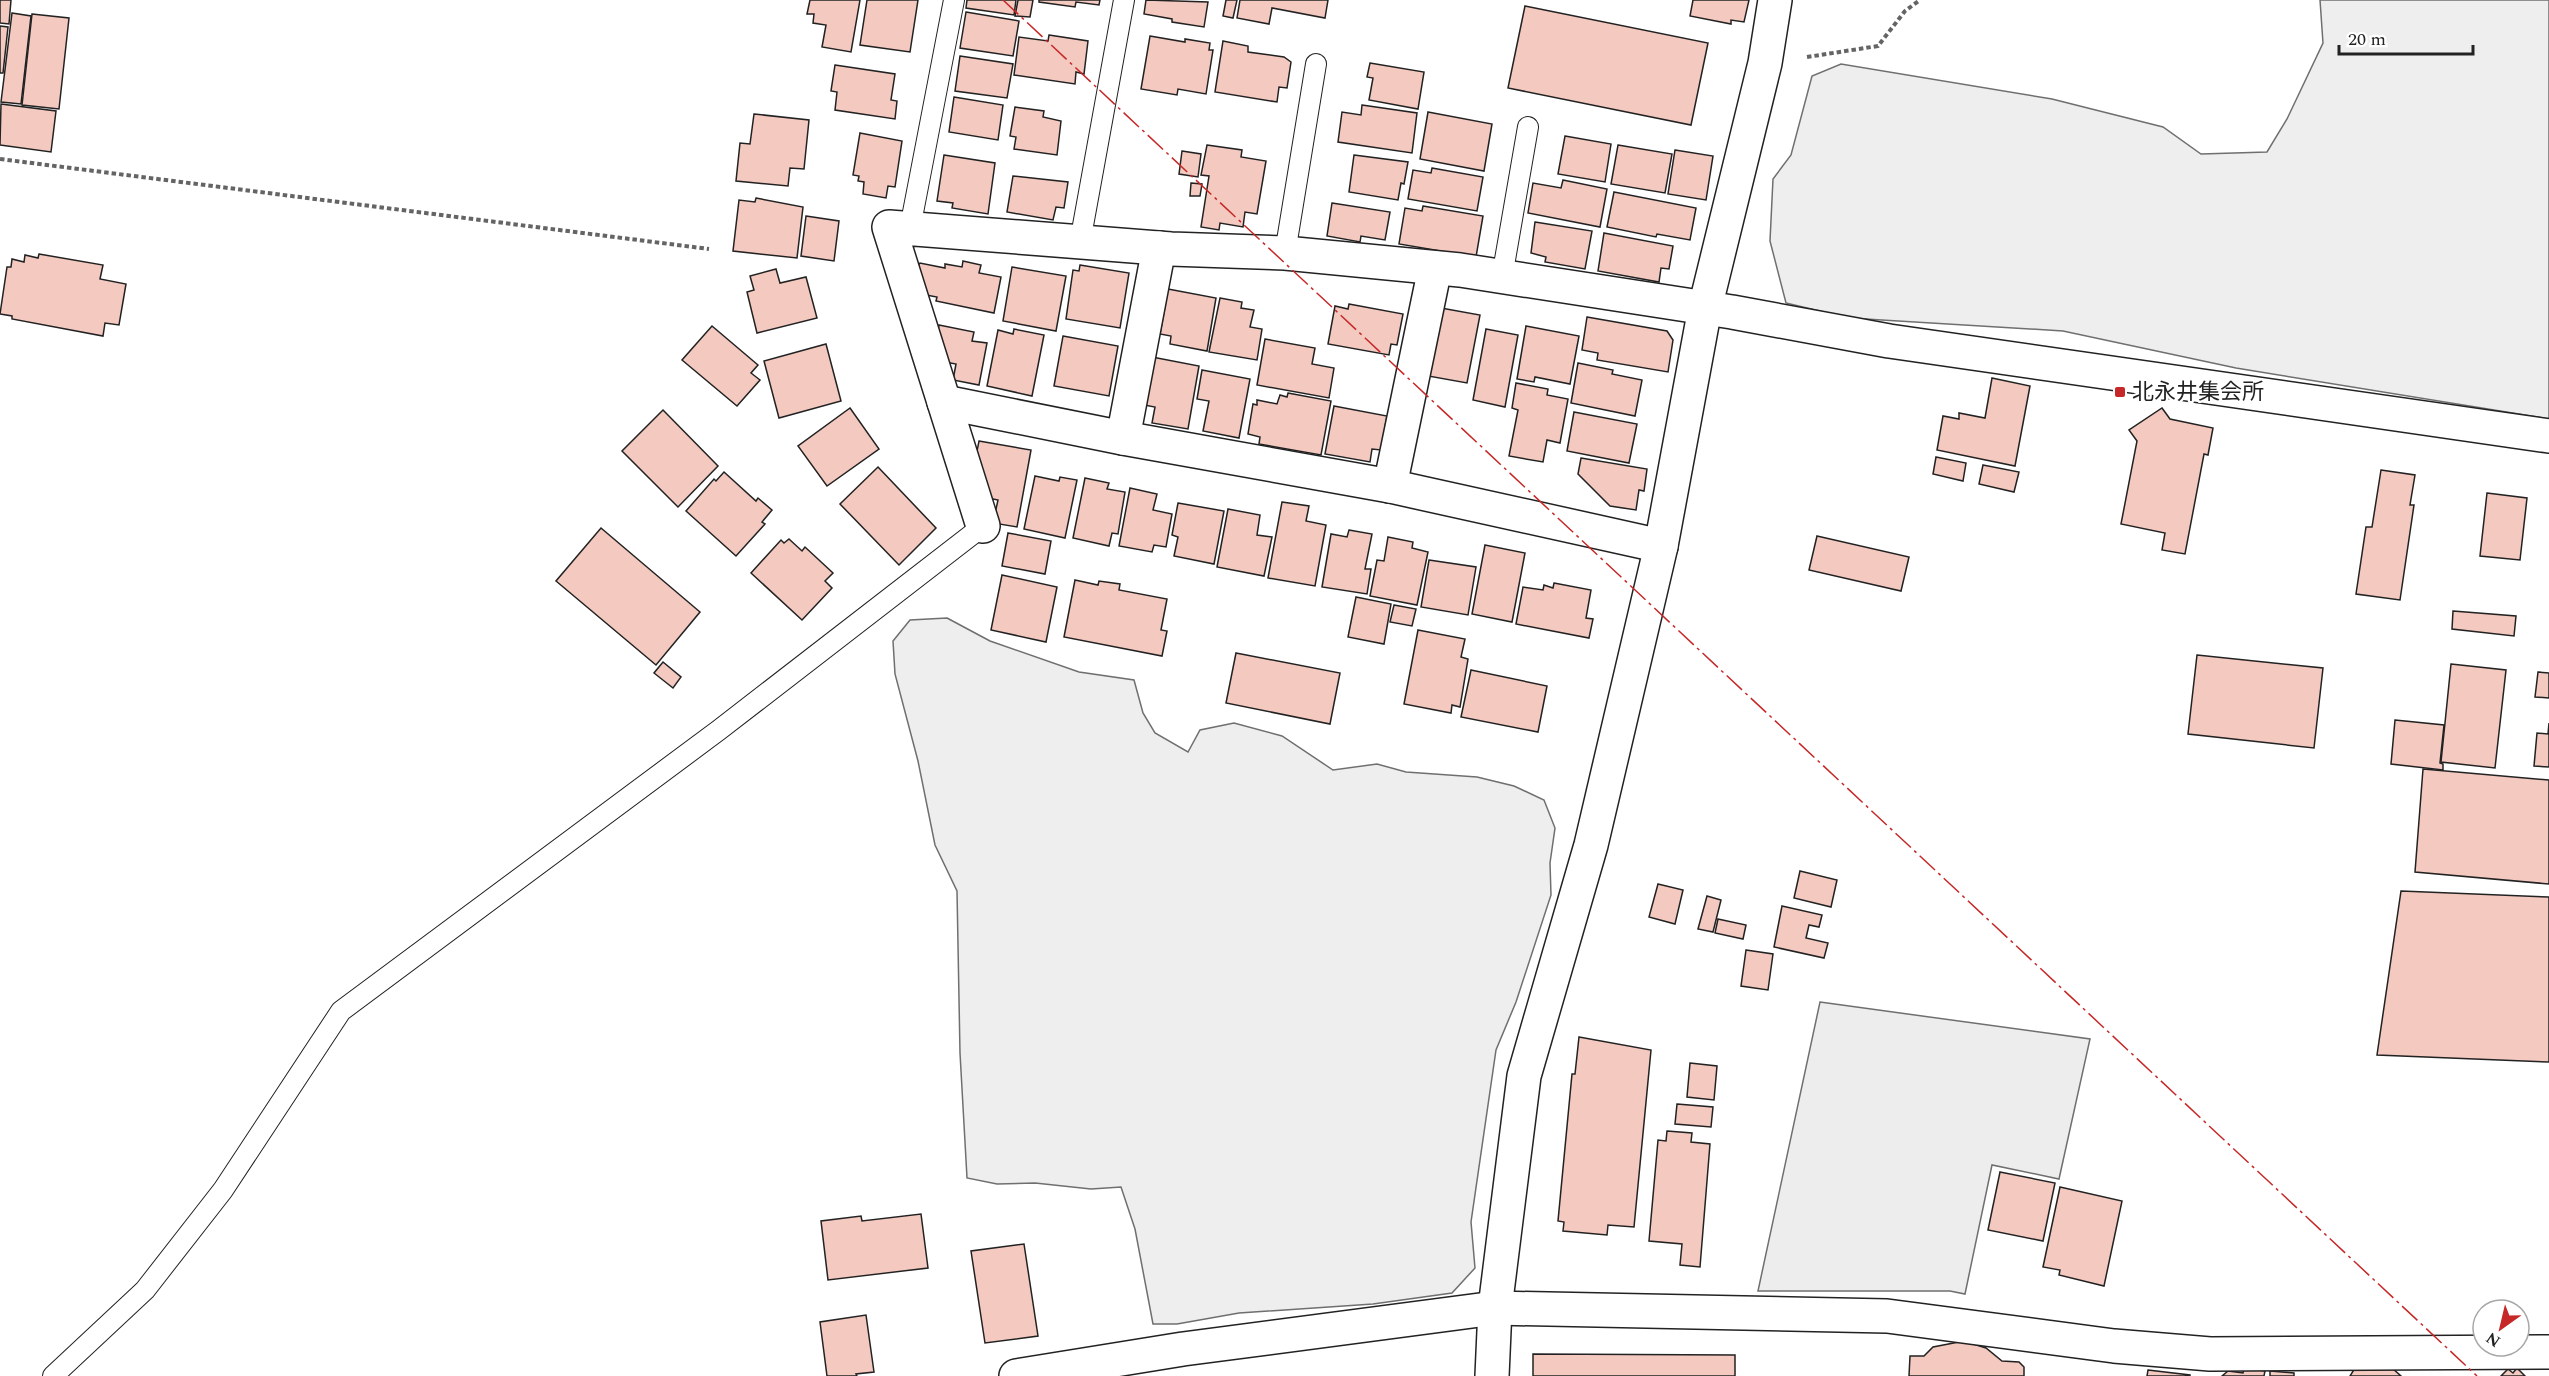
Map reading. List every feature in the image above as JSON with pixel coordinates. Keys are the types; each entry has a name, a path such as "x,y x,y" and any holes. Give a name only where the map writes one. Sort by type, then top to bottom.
{"street":[{"path":"1492,1376 1496,1308 1524,1076 1591,845 1661,546 1705,309 1765,63 1775,0"},
{"path":"983,526 890,227 1159,248 1284,253 1460,270 1889,341 2549,436"},
{"path":"1123,438 1159,248"},
{"path":"1390,486 1435,268"},
{"path":"944,402 1123,438 1390,486 1661,546"},
{"path":"1016,1376 1183,1349 1496,1308 1887,1316 2114,1346 2209,1365 2331,1364 2437,1352 2549,1352"},
{"path":"2437,1352 2463,1376"}],"lane":[{"path":"910,228 954,0"},
{"path":"1080,242 1124,0"},
{"path":"1284,253 1316,64"},
{"path":"1502,277 1528,127"},
{"path":"53,1376 145,1290 223,1190 341,1011 720,730 983,526"}],"path":[{"path":"1765,63 1878,46 1905,11 1920,0"},
{"path":"0,159 710,249"}],"shaded area":[{"path":"2320,0 2549,0 2549,419 2236,368 2063,331 1849,318 1786,303 1770,241 1773,179 1791,155 1812,76 1841,64 2052,99 2163,127 2201,154 2267,152 2287,119 2323,43"},
{"path":"947,618 990,641 1079,672 1134,680 1143,713 1155,733 1188,752 1200,730 1234,723 1282,736 1333,770 1377,764 1406,772 1477,777 1514,786 1544,800 1555,828 1550,863 1551,895 1516,1002 1496,1050 1471,1222 1475,1268 1452,1293 1373,1304 1239,1313 1177,1324 1153,1324 1135,1229 1121,1187 1091,1189 1035,1183 997,1184 967,1178 960,1053 957,891 935,845 918,761 895,674 893,641 910,620"},
{"path":"1820,1002 2090,1039 2059,1179 1992,1165 1965,1294 1950,1291 1758,1291"}],"building":[{"path":"0,0 11,0 9,24 0,23"},
{"path":"810,0 860,0 851,52 822,47 826,25 813,23 814,14 807,14"},
{"path":"867,0 918,0 910,52 860,45"},
{"path":"967,0 1016,0 1014,15 966,8"},
{"path":"1018,0 1033,0 1030,17 1015,16"},
{"path":"1039,0 1100,0 1099,5 1076,2 1075,7 1039,2"},
{"path":"1146,0 1208,2 1204,27 1172,22 1172,19 1144,14"},
{"path":"1226,0 1237,0 1233,18 1223,16"},
{"path":"1240,0 1328,0 1325,18 1272,8 1269,24 1237,18"},
{"path":"1693,0 1749,0 1744,22 1731,20 1731,24 1690,16"},
{"path":"1525,6 1708,43 1691,125 1508,88"},
{"path":"966,12 1019,21 1013,56 960,48"},
{"path":"12,13 31,16 21,104 1,102"},
{"path":"32,14 69,18 59,109 22,105"},
{"path":"0,26 8,27 3,73 0,73"},
{"path":"1049,35 1088,41 1084,74 1076,72 1075,84 1014,75 1019,37 1048,41"},
{"path":"1150,36 1185,42 1185,39 1210,43 1209,50 1213,50 1206,94 1178,89 1177,95 1141,89"},
{"path":"1223,41 1248,46 1248,52 1284,57 1291,62 1287,88 1279,87 1277,102 1215,92"},
{"path":"960,56 1013,64 1007,98 955,91"},
{"path":"1370,63 1424,72 1418,109 1369,100 1373,78 1367,77"},
{"path":"835,65 895,74 891,100 897,101 895,119 835,110 837,92 831,91"},
{"path":"954,97 1003,105 998,140 949,132"},
{"path":"1,104 56,111 51,152 0,145"},
{"path":"1362,105 1417,113 1412,153 1338,142 1342,112 1361,115"},
{"path":"1015,107 1044,111 1043,117 1061,121 1057,155 1014,149 1016,137 1010,136"},
{"path":"1428,112 1492,124 1484,171 1420,159"},
{"path":"754,114 809,120 804,169 790,168 788,186 736,181 740,143 750,144"},
{"path":"860,133 902,141 895,187 888,186 886,198 863,194 864,182 858,181 859,176 853,175"},
{"path":"1565,136 1611,144 1605,182 1558,174"},
{"path":"1207,145 1242,150 1241,157 1266,161 1257,214 1245,212 1243,227 1220,223 1219,230 1201,227 1209,176 1201,175"},
{"path":"1618,145 1672,154 1665,193 1611,184"},
{"path":"1675,150 1713,156 1706,200 1668,194"},
{"path":"1182,151 1201,154 1198,177 1179,174"},
{"path":"944,155 995,163 988,214 952,208 953,203 937,201"},
{"path":"1354,155 1408,162 1398,200 1349,192"},
{"path":"1432,168 1483,177 1477,211 1408,199 1413,170 1431,173"},
{"path":"1013,176 1068,182 1064,208 1056,207 1053,220 1007,212"},
{"path":"1563,180 1607,189 1600,227 1528,213 1533,183 1561,188"},
{"path":"1191,183 1202,184 1200,196 1190,196"},
{"path":"1614,192 1696,208 1690,240 1657,234 1656,237 1607,227"},
{"path":"756,198 803,207 797,258 733,251 739,200 755,202"},
{"path":"1332,203 1390,212 1385,240 1361,236 1360,242 1327,236"},
{"path":"1423,206 1483,216 1476,257 1399,244 1405,208 1422,211"},
{"path":"806,216 839,221 834,261 801,256"},
{"path":"1535,222 1592,231 1585,269 1545,262 1546,257 1531,253"},
{"path":"1604,233 1673,246 1669,269 1661,268 1659,282 1598,271"},
{"path":"39,254 103,265 100,279 126,284 119,325 105,323 103,336 12,319 12,316 0,314 7,267 11,267 12,259 24,262 25,255 38,258"},
{"path":"963,261 981,265 979,273 1001,277 994,313 936,301 937,297 921,294 914,270 920,263 945,268 945,264 962,267"},
{"path":"1080,265 1129,273 1120,328 1066,319 1073,270 1079,271"},
{"path":"1012,267 1066,276 1056,331 1003,321"},
{"path":"776,269 780,283 806,277 817,318 757,333 747,292 754,290 750,276"},
{"path":"1168,289 1216,298 1207,351 1170,344 1171,336 1160,334"},
{"path":"1220,298 1242,302 1241,308 1254,310 1250,327 1262,329 1257,360 1209,352"},
{"path":"1349,304 1403,314 1397,345 1391,344 1389,355 1328,344 1335,306 1348,309"},
{"path":"1441,308 1480,315 1467,383 1428,376"},
{"path":"1587,317 1667,331 1673,340 1668,372 1597,360 1598,353 1582,350"},
{"path":"939,325 974,332 972,341 987,343 979,385 953,380 956,364 940,361 935,346"},
{"path":"712,326 758,365 751,373 760,380 737,406 682,360"},
{"path":"1526,326 1579,336 1570,384 1535,377 1534,382 1517,379"},
{"path":"1014,329 1044,335 1032,396 987,386 998,330 1013,334"},
{"path":"1486,329 1518,335 1505,407 1473,400"},
{"path":"1063,336 1118,346 1109,396 1054,386"},
{"path":"1265,339 1315,348 1312,364 1334,368 1329,398 1257,385"},
{"path":"826,344 841,401 779,418 764,361"},
{"path":"1152,357 1199,366 1188,429 1152,423 1155,407 1144,405"},
{"path":"1578,363 1613,370 1612,374 1642,380 1635,416 1571,403"},
{"path":"1202,370 1250,379 1239,438 1203,431 1209,401 1197,399"},
{"path":"1992,378 2030,386 2015,466 1937,450 1943,416 1959,419 1959,413 1985,418"},
{"path":"1516,383 1548,389 1547,395 1568,399 1560,443 1547,440 1543,462 1509,456 1518,410 1512,408"},
{"path":"1288,393 1331,401 1321,455 1259,444 1260,437 1248,434 1253,404 1257,405 1257,400 1277,404 1280,395 1287,397"},
{"path":"1334,406 1387,416 1381,450 1372,449 1370,462 1325,454"},
{"path":"850,408 879,449 827,486 798,446"},
{"path":"2162,408 2170,419 2213,428 2208,455 2204,454 2185,554 2162,550 2165,533 2121,524 2137,441 2129,430"},
{"path":"663,410 718,466 678,507 622,451"},
{"path":"1574,412 1637,424 1629,463 1567,451"},
{"path":"979,441 1031,450 1017,527 993,523 998,500 979,496 973,471"},
{"path":"1936,457 1966,463 1963,481 1933,474"},
{"path":"1581,458 1647,469 1644,491 1639,490 1636,510 1610,506 1578,474"},
{"path":"1983,465 2019,472 2014,492 1979,484"},
{"path":"878,467 936,528 899,565 840,504"},
{"path":"2381,470 2415,475 2410,505 2414,505 2400,600 2356,594 2366,527 2372,527"},
{"path":"724,472 756,501 758,498 772,510 762,522 765,524 736,556 686,511 714,479 716,481"},
{"path":"1035,476 1059,481 1060,477 1077,480 1065,538 1024,529"},
{"path":"1085,478 1109,483 1107,489 1125,492 1118,534 1112,533 1109,546 1073,538"},
{"path":"1130,488 1157,494 1153,510 1172,514 1166,547 1154,545 1152,552 1119,546"},
{"path":"2487,493 2527,498 2520,560 2480,556"},
{"path":"1282,502 1309,506 1306,521 1326,525 1315,586 1268,578"},
{"path":"1178,503 1224,511 1214,564 1174,556 1178,537 1172,535"},
{"path":"1228,509 1260,515 1257,535 1272,537 1264,576 1217,567"},
{"path":"601,528 700,612 656,665 556,581"},
{"path":"1349,530 1372,534 1365,569 1371,569 1367,594 1322,587 1331,534 1347,537"},
{"path":"1008,533 1051,541 1045,574 1002,566"},
{"path":"1817,536 1909,557 1901,591 1809,570"},
{"path":"1388,537 1413,542 1412,548 1428,552 1417,605 1370,596 1377,560 1384,561"},
{"path":"789,539 802,551 805,547 833,573 825,581 832,588 802,620 751,573 781,540 784,543"},
{"path":"1485,545 1525,553 1512,622 1472,614"},
{"path":"1429,560 1476,567 1468,615 1421,607"},
{"path":"1002,575 1057,587 1046,642 991,630"},
{"path":"1075,580 1098,585 1099,581 1120,584 1119,590 1167,599 1161,630 1167,631 1162,656 1064,637"},
{"path":"1554,583 1591,590 1586,618 1593,619 1589,638 1516,624 1523,587 1543,590 1544,585 1553,588"},
{"path":"1356,597 1391,604 1384,644 1348,637"},
{"path":"1394,605 1416,609 1412,626 1390,622"},
{"path":"2453,611 2516,616 2514,636 2452,629"},
{"path":"1418,630 1465,639 1461,657 1468,659 1460,707 1452,705 1451,713 1404,704"},
{"path":"1236,653 1340,673 1330,724 1226,703"},
{"path":"2197,655 2323,668 2314,748 2188,734"},
{"path":"663,662 681,677 673,688 654,673"},
{"path":"2451,664 2506,670 2495,768 2441,762"},
{"path":"1471,670 1547,686 1538,732 1461,717"},
{"path":"2538,672 2549,673 2549,698 2535,697"},
{"path":"2395,720 2444,725 2440,763 2443,764 2443,770 2391,764"},
{"path":"2549,723 2549,767 2534,766 2537,733 2548,734"},
{"path":"2423,769 2549,780 2549,884 2415,872"},
{"path":"1800,871 1837,880 1831,907 1794,898"},
{"path":"1658,884 1683,890 1675,924 1649,917"},
{"path":"2401,891 2549,897 2549,1062 2377,1055"},
{"path":"1707,896 1721,900 1713,932 1698,929"},
{"path":"1782,906 1822,915 1819,927 1809,925 1806,938 1828,943 1824,958 1774,947"},
{"path":"1718,919 1746,925 1743,939 1715,933"},
{"path":"1746,950 1773,954 1768,990 1741,986"},
{"path":"1579,1037 1651,1050 1634,1227 1608,1225 1607,1235 1563,1231 1564,1222 1558,1221 1572,1074 1575,1074"},
{"path":"1690,1063 1717,1066 1714,1100 1687,1097"},
{"path":"1677,1104 1713,1107 1711,1127 1675,1124"},
{"path":"1667,1131 1692,1133 1691,1142 1710,1144 1700,1267 1680,1265 1682,1244 1649,1241 1658,1140 1666,1141"},
{"path":"2000,1172 2055,1183 2043,1241 1988,1230"},
{"path":"2060,1187 2122,1201 2104,1286 2059,1275 2060,1270 2043,1267"},
{"path":"921,1214 928,1268 828,1280 821,1221 861,1216 862,1221"},
{"path":"1024,1244 1038,1336 985,1343 971,1251"},
{"path":"866,1315 874,1372 856,1374 857,1376 827,1376 820,1322"},
{"path":"1964,1341 1986,1348 2002,1361 2019,1362 2024,1367 2024,1376 1909,1376 1910,1356 1924,1356 1933,1347"},
{"path":"1533,1354 1735,1355 1735,1376 1533,1376"},
{"path":"2244,1368 2265,1371 2264,1376 2222,1376 2228,1371 2243,1373"},
{"path":"2355,1368 2392,1368 2401,1376 2350,1376"},
{"path":"2517,1368 2525,1376 2501,1376 2508,1369 2513,1373"},
{"path":"2148,1370 2190,1375 2190,1376 2147,1376"},
{"path":"2270,1371 2294,1373 2294,1376 2270,1376"}],"power":[{"path":"1003,0 2477,1376"}],"place":[{"name":"北永井集会所","path":"2120,392"}]}
